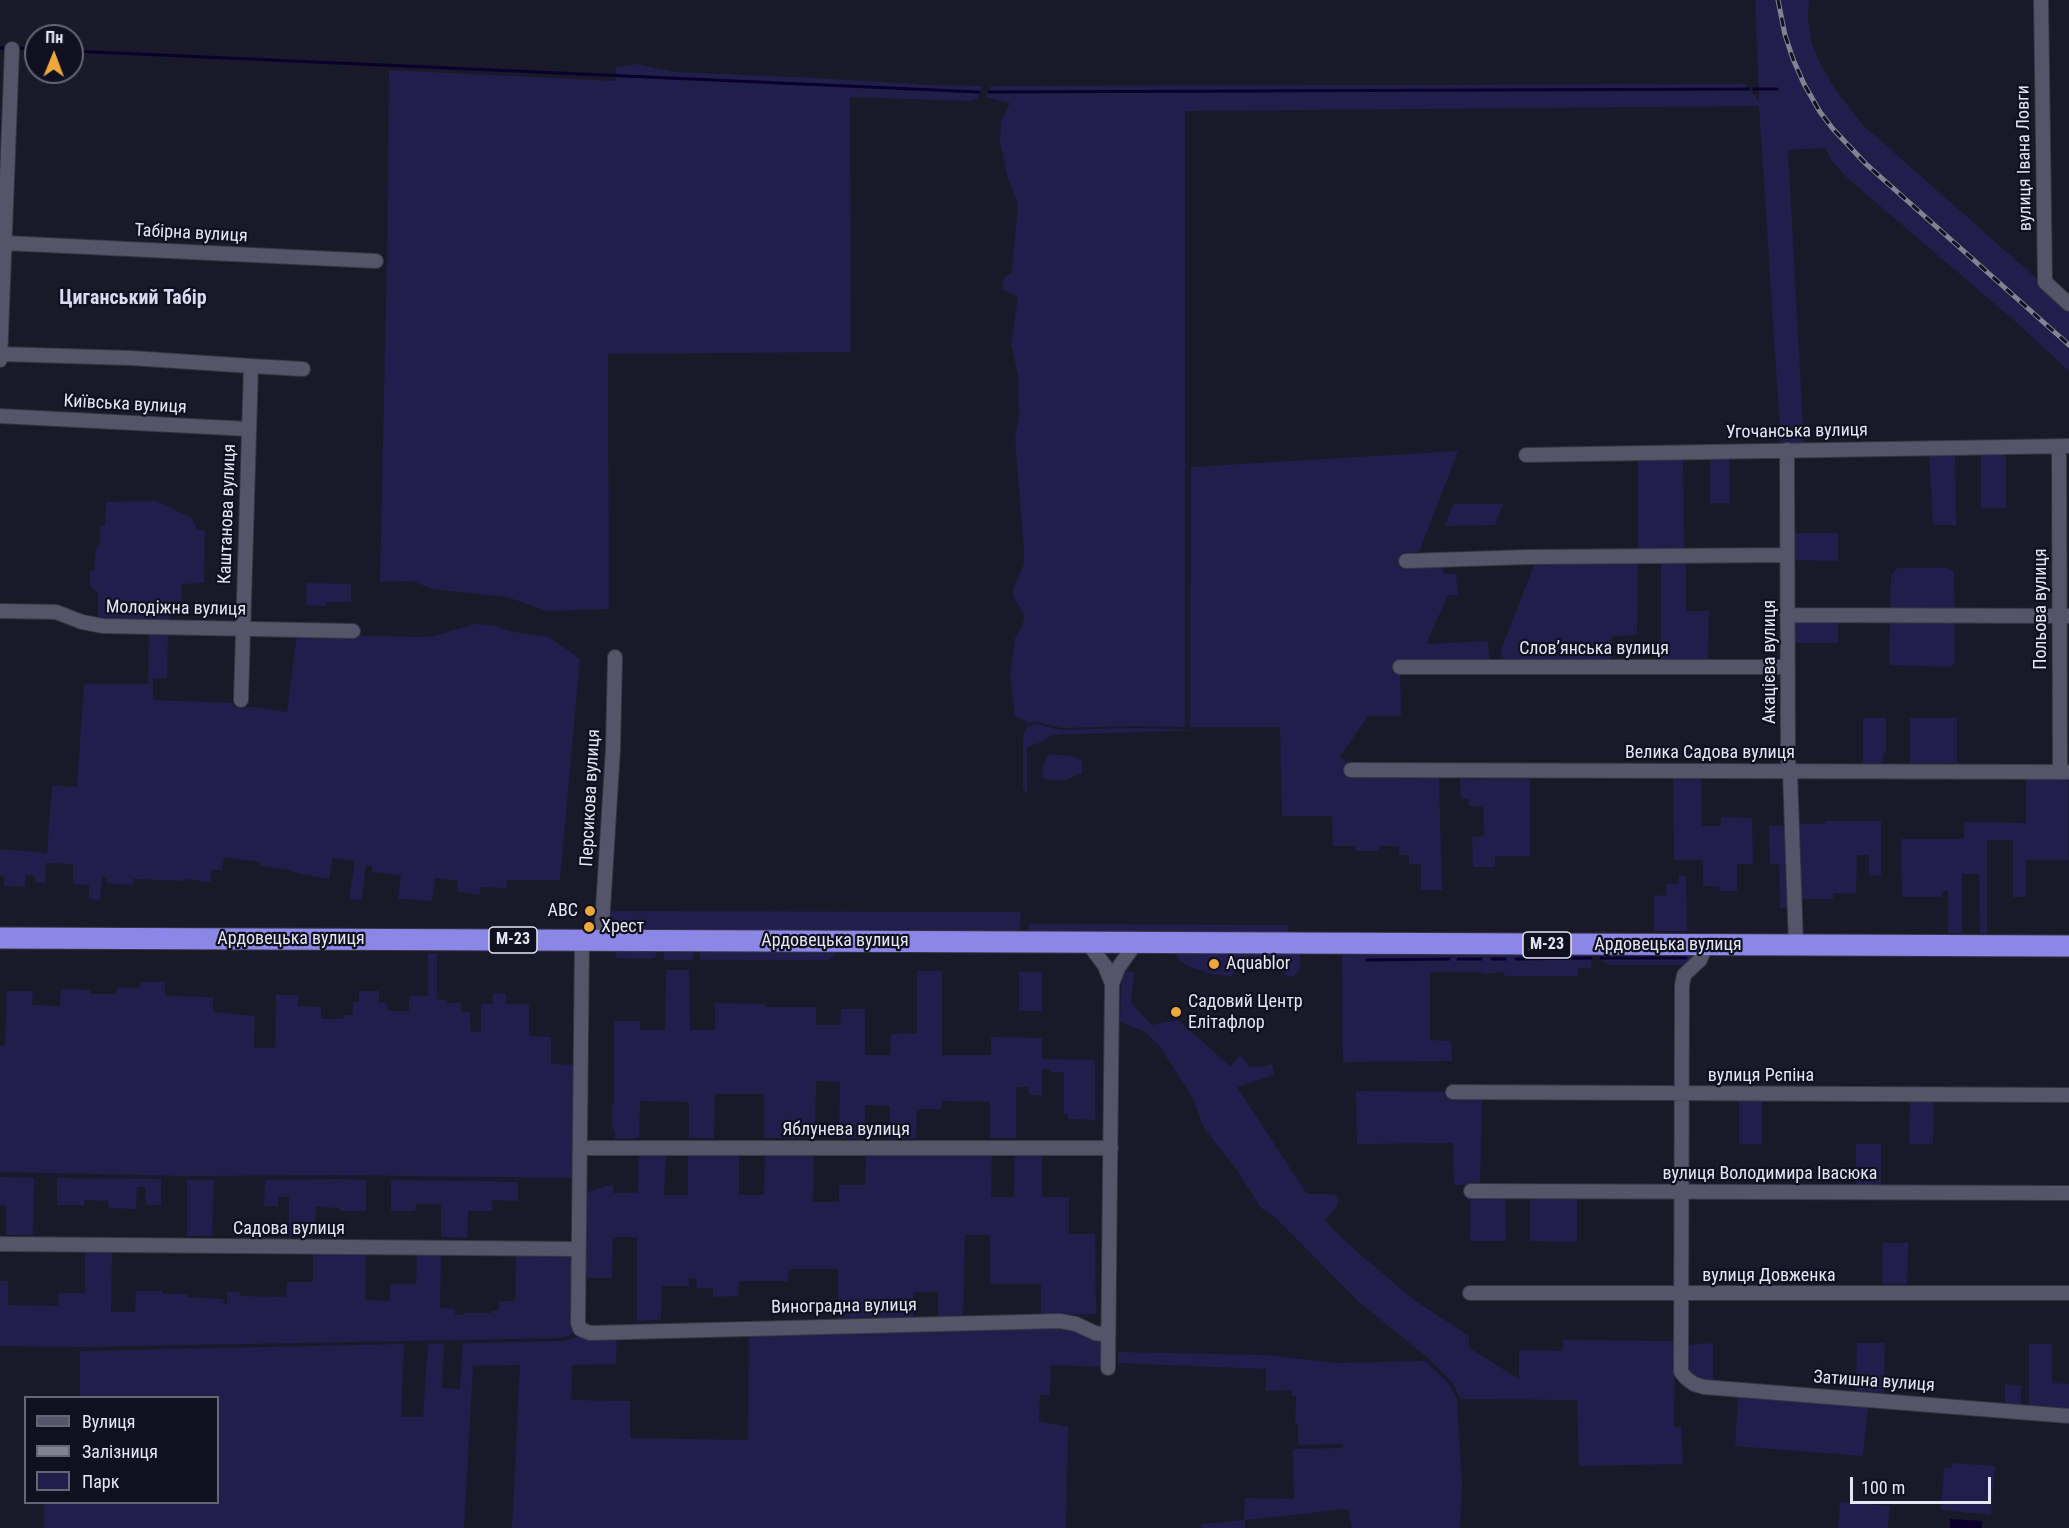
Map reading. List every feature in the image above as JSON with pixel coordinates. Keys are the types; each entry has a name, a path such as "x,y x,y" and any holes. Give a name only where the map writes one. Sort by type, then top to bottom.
{"highway":[{"name":"Ардовецька вулиця","path":"0,938 2069,946"}],"street":[{"name":"вулиця Івана Ловги","path":"2041,0 2044,282 2069,304"},
{"path":"0,360 12,49"},
{"name":"Табірна вулиця","path":"5,243 376,261"},
{"path":"0,354 131,358 303,369"},
{"name":"Каштанова вулиця","path":"241,700 251,366"},
{"name":"Київська вулиця","path":"0,416 249,429"},
{"name":"Угочанська вулиця","path":"1526,455 2064,446"},
{"name":"Польова вулиця","path":"2064,446 2064,772"},
{"name":"Акацієва вулиця","path":"1787,450 1788,761 1796,945"},
{"path":"1406,561 1787,555"},
{"name":"Молодіжна вулиця","path":"0,611 56,612 82,622 103,626 353,631"},
{"path":"1787,615 2064,616"},
{"name":"Персикова вулиця","path":"591,940 613,749 615,657"},
{"name":"Словʼянська вулиця","path":"1400,667 1787,667"},
{"name":"Велика Садова вулиця","path":"1351,770 2064,772"},
{"path":"578,1249 591,940"},
{"path":"1088,943 1105,966 1112,984"},
{"path":"1108,1368 1104,1148 1112,984 1121,963 1136,943"},
{"path":"1681,1294 1683,980 1688,970 1704,954 1706,945"},
{"name":"вулиця Рєпіна","path":"1453,1092 2069,1095"},
{"name":"Яблунева вулиця","path":"581,1148 1104,1148"},
{"name":"вулиця Володимира Івасюка","path":"1471,1191 2069,1193"},
{"name":"Садова вулиця","path":"0,1244 578,1249"},
{"name":"Виноградна вулиця","path":"578,1249 578,1323 580,1329 590,1333 1060,1321 1108,1335"},
{"name":"вулиця Довженка","path":"1470,1293 2069,1293"},
{"name":"Затишна вулиця","path":"1681,1294 1681,1372 1689,1382 1704,1387 2069,1416"}],"green space":[{"path":"1755,0 1809,0 1808,20 1812,44 1820,63 1837,92 1863,125 2069,307 2069,371 2017,323 1845,176 1832,161 1825,148 1788,150 1804,445 1781,445 1759,106 1185,111 1185,727 1061,728 1037,722 1028,723 1015,716 1010,676 1015,638 1025,616 1013,596 1013,590 1024,564 1015,437 1019,417 1018,375 1011,344 1018,297 1004,290 1002,285 1012,268 1018,204 1008,179 1000,142 1001,121 1010,103 986,97 991,86 1745,84 1759,101"},
{"path":"636,64 674,72 982,86 977,99 971,101 850,97 851,352 608,354 609,609 547,611 507,597 433,589 412,581 380,582 389,70 616,81 616,67"},
{"path":"1458,451 1419,552 1404,553 1404,566 1443,565 1443,574 1456,574 1458,595 1448,595 1428,644 1488,641 1490,661 1400,667 1401,716 1368,716 1340,757 1349,764 1350,778 1439,778 1442,890 1421,890 1421,864 1409,864 1409,855 1399,855 1399,846 1379,846 1379,851 1356,851 1356,846 1333,846 1332,816 1282,816 1280,727 1190,727 1191,467"},
{"path":"2006,453 2006,508 1981,508 1981,454"},
{"path":"1929,454 1955,454 1956,525 1933,525"},
{"path":"1710,455 1729,455 1730,503 1710,503"},
{"path":"1638,460 1683,460 1684,550 1638,550"},
{"path":"156,501 192,518 197,530 205,530 204,583 181,584 182,601 169,602 169,622 98,619 98,593 90,586 90,571 94,571 96,548 100,545 100,526 105,525 106,502"},
{"path":"1453,504 1503,504 1495,525 1445,526"},
{"path":"1793,533 1838,533 1838,561 1793,560"},
{"path":"1638,563 1637,635 1612,636 1611,659 1507,660 1501,656 1501,650 1534,565"},
{"path":"1661,563 1686,563 1686,611 1709,611 1708,659 1661,659"},
{"path":"1948,568 1954,571 1955,662 1951,667 1891,665 1889,660 1891,576 1896,569"},
{"path":"307,583 351,584 351,602 326,602 326,606 306,605"},
{"path":"1793,621 1838,622 1838,643 1793,643"},
{"path":"475,624 493,625 508,631 549,637 580,659 560,880 507,880 506,888 481,887 480,895 457,891 458,881 435,878 432,901 398,899 401,875 372,872 372,866 366,865 362,900 349,899 355,861 333,858 329,879 291,872 291,870 260,866 260,862 224,857 222,870 211,870 210,882 187,879 186,881 133,879 133,885 107,883 107,877 102,877 100,900 89,899 89,885 73,884 73,864 46,863 45,883 35,882 35,876 26,875 25,887 4,886 4,876 0,875 0,849 47,853 52,785 77,787 84,684 148,684 149,633 168,633 167,678 153,678 153,700 234,703 234,706 287,712 297,634 421,637 434,636"},
{"path":"1863,718 1886,718 1886,753 1883,753 1883,763 1863,763"},
{"path":"1910,718 1957,718 1957,763 1910,763"},
{"path":"1037,724 1061,730 1130,728 1203,730 1052,735 1042,742 1027,747 1027,793 1023,789 1023,737 1026,727"},
{"path":"1048,754 1070,756 1082,761 1082,774 1067,780 1044,778 1042,769"},
{"path":"2026,778 2068,778 2068,860 2026,860 2026,897 2013,897 2013,840 1987,840 1987,933 1980,933 1979,874 1962,874 1962,933 1948,933 1948,891 1942,891 1942,897 1902,897 1901,839 1964,839 1964,822 2026,823"},
{"path":"1460,779 1530,779 1530,856 1495,856 1495,867 1473,867 1472,837 1484,836 1483,807 1469,806 1469,799 1461,799"},
{"path":"1673,779 1701,779 1702,826 1721,826 1721,817 1752,818 1753,864 1737,864 1737,891 1720,891 1719,886 1703,886 1703,860 1674,860"},
{"path":"1825,821 1881,821 1881,876 1869,875 1869,855 1857,855 1856,894 1833,893 1833,899 1801,899 1800,824 1825,824"},
{"path":"1769,826 1786,826 1789,908 1780,908 1779,864 1770,864"},
{"path":"1679,875 1686,876 1687,931 1654,931 1654,895 1666,896 1667,884 1679,884"},
{"path":"610,911 1021,912 1020,928 1017,932 613,930 608,927"},
{"path":"1029,924 1288,925 1288,930 1286,934 1029,933"},
{"path":"664,947 693,947 693,960 664,960"},
{"path":"700,947 833,948 834,955 829,960 700,960"},
{"path":"656,949 656,957 652,959 616,958 616,951"},
{"path":"1300,950 1300,969 1294,976 1288,977 1279,967 1237,967 1232,976 1215,975 1190,967 1180,961 1177,956 1180,951"},
{"path":"1601,952 1694,953 1694,956 1685,965 1610,965 1603,962"},
{"path":"428,953 437,953 437,999 447,1000 447,1003 461,1003 461,1012 470,1012 471,1032 481,1032 481,1004 493,1004 493,993 506,994 506,1004 529,1004 529,1036 551,1037 551,1064 576,1065 573,1178 187,1176 0,1172 0,1046 5,1046 7,991 33,991 32,1005 60,1006 61,989 90,990 90,994 116,994 117,988 139,988 140,982 165,982 165,996 213,997 213,1012 255,1016 254,1048 275,1048 276,995 298,995 298,1006 321,1007 321,1019 343,1019 344,1015 353,1015 353,1002 359,1002 359,991 379,991 379,1003 387,1003 388,1011 409,1011 409,996 428,996"},
{"path":"1342,953 1589,953 1592,964 1591,968 1578,968 1578,976 1505,976 1504,972 1483,974 1481,972 1430,972 1430,1040 1451,1041 1452,1061 1343,1063"},
{"path":"666,970 689,970 690,1030 715,1030 715,1003 765,1004 765,1007 816,1007 816,1025 840,1025 841,1009 865,1009 865,1055 890,1055 891,1034 917,1033 917,971 942,971 942,1055 991,1055 991,1037 1042,1038 1042,1059 1095,1060 1095,1120 1068,1119 1068,1114 1064,1114 1064,1072 1042,1069 1042,1095 1029,1095 1029,1087 1016,1087 1016,1138 990,1138 990,1102 942,1101 941,1109 917,1109 916,1138 889,1138 890,1106 865,1105 865,1138 839,1138 840,1082 816,1081 815,1138 764,1138 764,1094 715,1094 714,1138 689,1138 689,1102 640,1101 639,1138 615,1139 615,1130 612,1129 614,1021 640,1021 640,1030 665,1030"},
{"path":"1122,971 1134,972 1131,1003 1152,1025 1178,1020 1230,1066 1241,1055 1249,1066 1259,1067 1272,1064 1274,1075 1237,1087 1307,1194 1334,1194 1337,1197 1338,1204 1325,1221 1414,1300 1469,1336 1469,1348 1519,1379 1519,1350 1563,1351 1563,1340 1675,1341 1674,1427 1681,1427 1683,1464 1579,1466 1577,1400 1460,1399 1454,1385 1428,1358 1360,1303 1276,1218 1261,1208 1236,1169 1204,1128 1193,1098 1158,1044 1144,1031 1120,1022"},
{"path":"1019,972 1042,972 1042,1011 1019,1011"},
{"path":"1356,1091 1453,1092 1482,1095 1480,1185 1454,1185 1453,1143 1357,1144"},
{"path":"1739,1099 1762,1099 1762,1144 1739,1144"},
{"path":"1910,1100 1934,1100 1933,1144 1909,1144"},
{"path":"1856,1144 1881,1144 1881,1186 1856,1186"},
{"path":"866,1152 992,1152 991,1197 1014,1197 1015,1152 1042,1153 1042,1197 1069,1197 1069,1234 1095,1234 1096,1314 1041,1315 1041,1284 990,1284 990,1235 965,1235 963,1316 938,1317 938,1292 913,1292 913,1317 838,1318 838,1269 789,1269 788,1281 739,1281 738,1296 713,1297 713,1288 697,1288 696,1278 689,1278 689,1286 662,1286 661,1320 637,1321 637,1237 613,1237 612,1278 587,1278 587,1192 613,1184 613,1193 638,1193 639,1153 666,1153 664,1195 688,1195 688,1153 739,1153 739,1195 764,1195 765,1153 814,1153 813,1202 839,1202 839,1185 865,1185"},
{"path":"0,1177 34,1178 33,1235 6,1235 6,1206 0,1205"},
{"path":"57,1178 161,1179 161,1205 146,1205 145,1187 137,1187 136,1209 109,1208 108,1201 84,1200 84,1205 57,1205"},
{"path":"187,1180 214,1180 212,1236 187,1236"},
{"path":"265,1180 366,1180 366,1211 340,1211 340,1208 316,1207 315,1236 289,1236 289,1197 278,1197 278,1206 264,1206"},
{"path":"391,1180 518,1182 518,1201 492,1200 492,1211 468,1211 467,1238 441,1237 441,1204 416,1204 415,1211 391,1211"},
{"path":"1471,1197 1505,1197 1506,1241 1470,1241"},
{"path":"1530,1198 1577,1198 1577,1242 1530,1241"},
{"path":"1883,1243 1908,1243 1907,1284 1882,1284"},
{"path":"85,1253 112,1253 111,1312 135,1312 136,1291 162,1291 162,1294 187,1294 187,1297 223,1299 224,1304 227,1304 227,1292 239,1292 240,1296 286,1297 287,1282 313,1282 313,1254 366,1254 365,1300 390,1301 390,1284 416,1284 417,1254 441,1254 440,1308 455,1309 455,1315 491,1313 491,1311 499,1311 499,1301 515,1301 516,1255 575,1255 574,1330 569,1336 563,1338 84,1347 0,1346 0,1281 8,1281 8,1305 58,1306 59,1293 85,1293"},
{"path":"1684,1302 1689,1302 1689,1345 1713,1343 1713,1383 1696,1380 1685,1369"},
{"path":"1053,1324 1103,1337 1104,1367 1051,1365 1050,1395 1040,1395 1039,1421 1068,1427 1066,1528 512,1528 520,1365 473,1366 464,1528 44,1528 44,1504 219,1504 219,1396 80,1396 80,1351 404,1344 401,1417 423,1417 428,1344 444,1343 442,1388 460,1389 463,1343 563,1341 577,1337 617,1334 616,1364 572,1365 571,1400 630,1401 630,1438 748,1440 749,1331"},
{"path":"1857,1343 1885,1343 1884,1393 1856,1391"},
{"path":"2029,1344 2052,1344 2052,1383 2069,1384 2069,1409 2029,1405"},
{"path":"1118,1352 1265,1355 1337,1363 1425,1361 1449,1384 1457,1399 1462,1483 1460,1528 1352,1528 1348,1509 1245,1520 1245,1528 1201,1528 1201,1524 1244,1520 1245,1498 1294,1499 1293,1449 1343,1448 1343,1444 1298,1445 1298,1424 1295,1424 1296,1396 1292,1396 1292,1390 1266,1391 1266,1369 1118,1363"},
{"path":"2005,1384 2021,1385 2021,1405 2005,1403"},
{"path":"1738,1397 1868,1407 1863,1456 1735,1446"},
{"path":"1952,1463 1995,1466 1991,1515 1941,1510 1944,1468 1951,1468"},
{"path":"1840,1502 1890,1506 1888,1528 1838,1528"}],"shaded area":[{"path":"1950,1519 1982,1521 1982,1528 1950,1528"}],"waterway":[{"path":"0,48 7,48"},
{"path":"17,48 24,48"},
{"path":"84,52 979,92"},
{"path":"989,92 1748,89"},
{"path":"1754,89 1777,89"},
{"path":"1516,959 1591,958"},
{"path":"1601,958 1686,958"},
{"path":"1367,960 1449,959"},
{"path":"1458,959 1481,959"},
{"path":"1492,959 1505,959"}],"railway":[{"path":"1778,0 1785,35 1793,59 1804,84 1833,129 1866,164 2069,345"}],"place":[{"name":"ABC","path":"590,911"},
{"name":"Хрест","path":"589,927"},
{"name":"Aquablor","path":"1214,964"},
{"name":"Садовий Центр Елітафлор","path":"1176,1012"}],"district":[{"name":"Циганський Табір","path":"133,299"}]}
